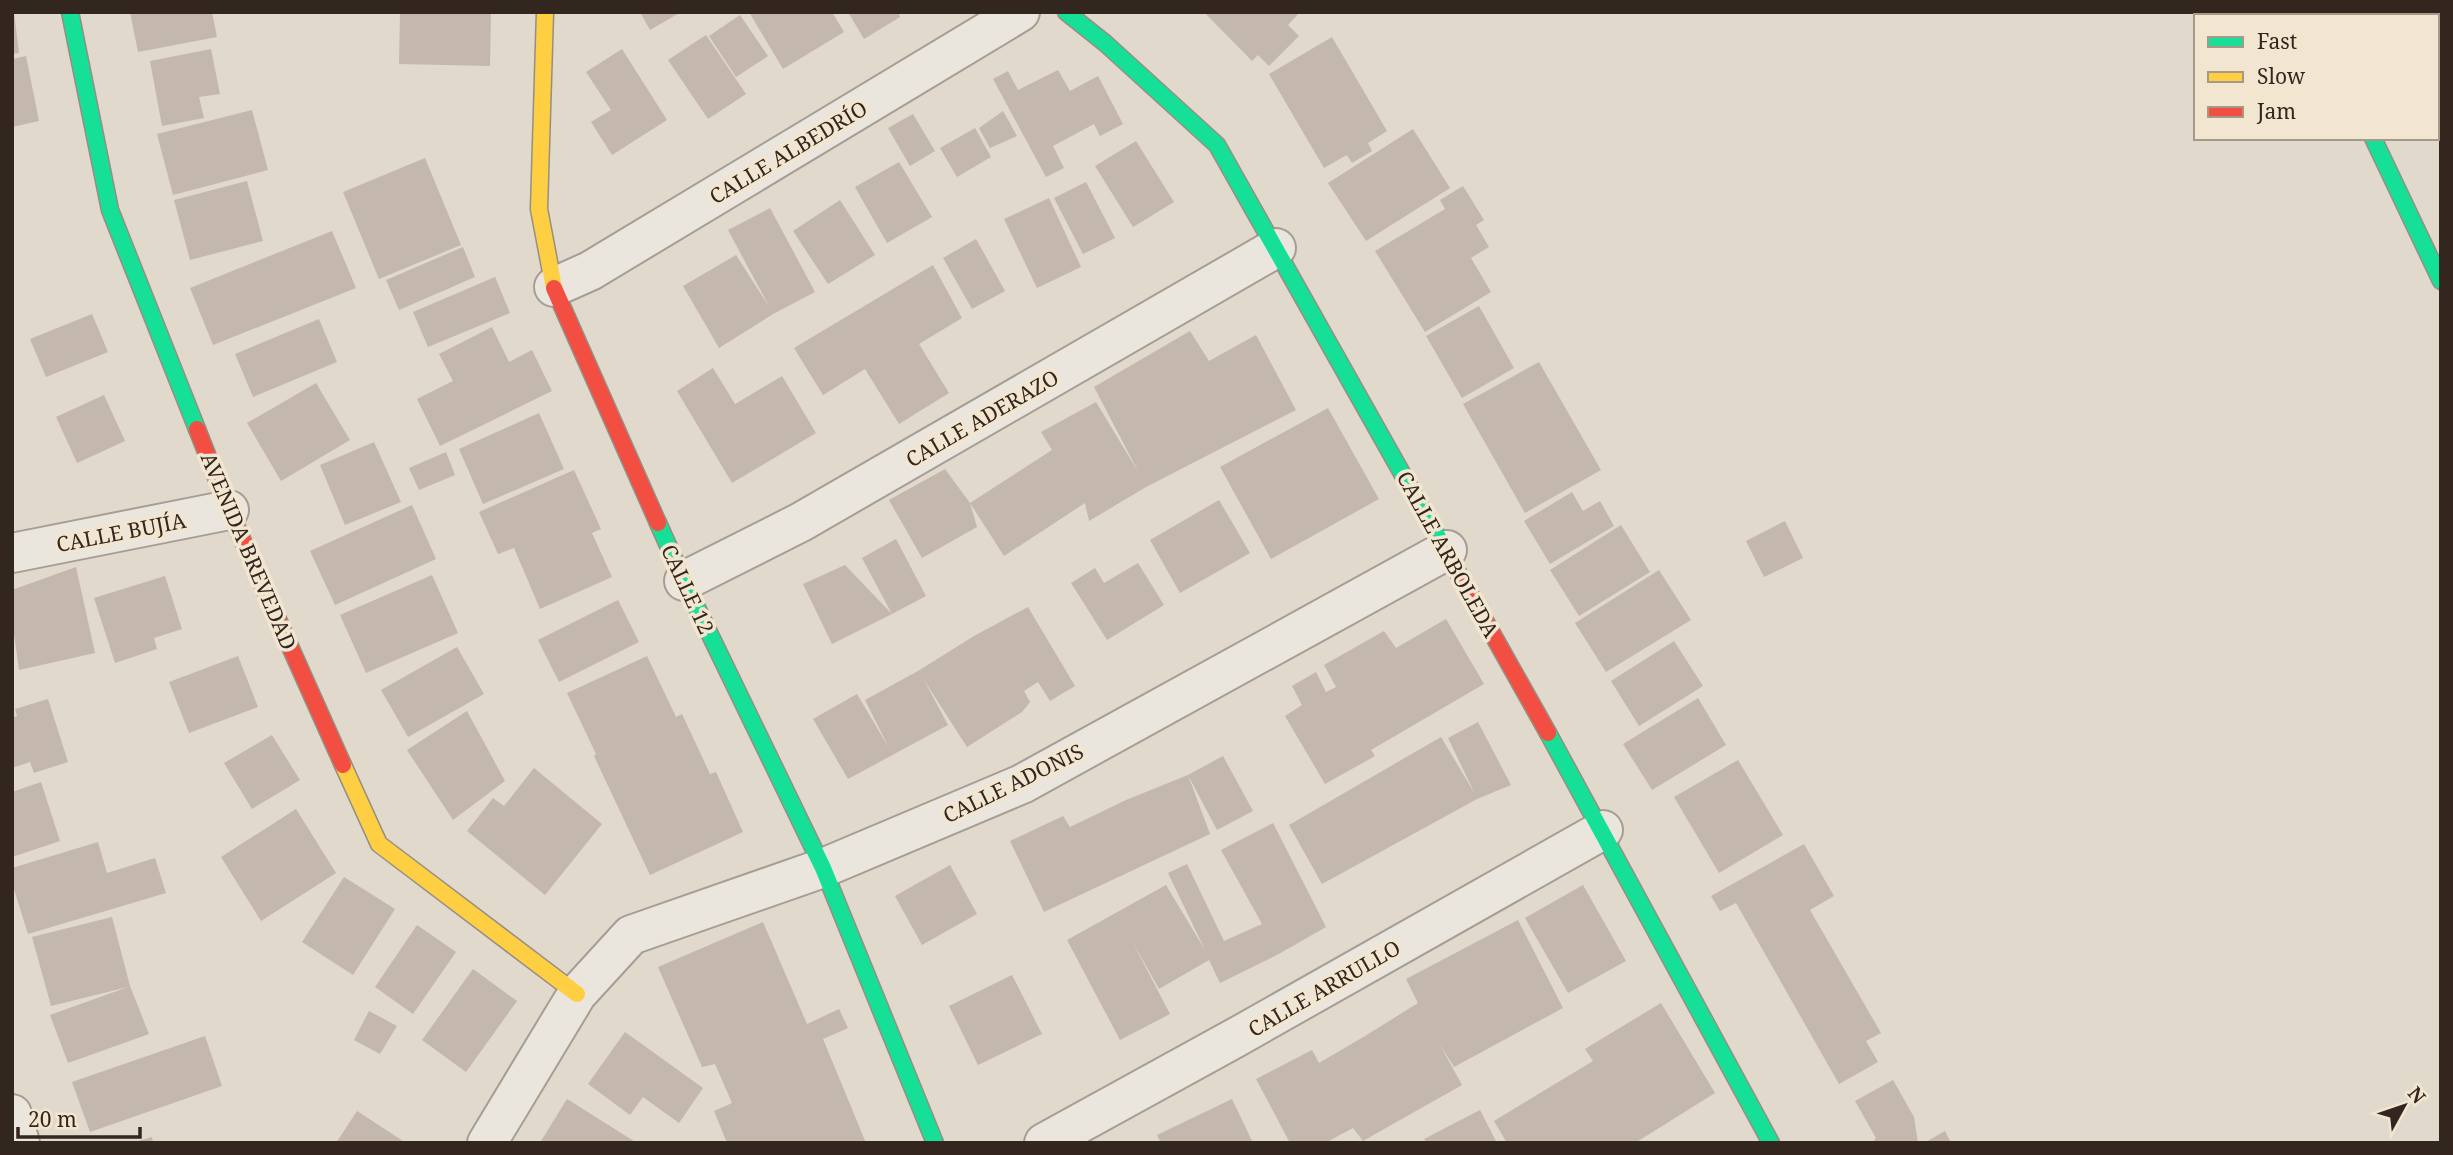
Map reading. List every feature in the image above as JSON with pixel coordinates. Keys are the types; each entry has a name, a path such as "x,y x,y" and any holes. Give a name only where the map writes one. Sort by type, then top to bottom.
{"main road":[{"name":"AVENIDA BREVEDAD","path":"70,12 110,210 229,510 379,844 577,994"},
{"name":"CALLE 12","path":"545,12 539,209 554,287 684,581 823,869 935,1143"},
{"name":"CALLE ARBOLEDA","path":"1066,12 1105,43 1217,145 1603,830 1762,1140"},
{"path":"2374,140 2441,241"},
{"path":"2374,140 2441,281"},
{"path":"2375,140 2416,187"}],"street":[{"name":"CALLE ALBEDRÍO","path":"554,287 590,271 1020,12"},
{"name":"CALLE ADERAZO","path":"684,581 801,522 1276,248"},
{"name":"CALLE BUJÍA","path":"12,553 229,510"},
{"name":"CALLE ADONIS","path":"487,1143 577,994 631,935 823,869 1022,784 1447,551"},
{"name":"CALLE ARRULLO","path":"1044,1143 1603,830"},
{"path":"12,1114 20,1143"}],"building":[{"path":"12,12 19,53 12,54"},
{"path":"130,12 212,12 217,37 138,52"},
{"path":"400,12 491,12 490,66 399,64"},
{"path":"640,12 681,12 650,30"},
{"path":"749,12 832,12 844,32 783,69"},
{"path":"848,12 898,12 900,17 864,39"},
{"path":"1204,12 1300,12 1288,25 1299,36 1269,66 1258,55 1252,61"},
{"path":"740,15 768,56 736,77 709,36"},
{"path":"706,35 746,94 708,119 668,60"},
{"path":"1332,37 1387,131 1368,143 1372,151 1352,163 1347,155 1324,168 1269,74"},
{"path":"211,49 220,94 199,97 204,118 162,126 150,61"},
{"path":"622,49 667,120 612,155 591,122 611,110 586,72"},
{"path":"26,56 39,121 12,127 12,59"},
{"path":"1058,70 1070,91 1098,76 1123,124 1100,136 1094,124 1053,146 1064,168 1046,177 993,79 1008,71 1018,90"},
{"path":"252,110 268,170 173,195 157,134"},
{"path":"1003,111 1017,136 990,148 979,128"},
{"path":"913,114 935,151 910,166 888,128"},
{"path":"975,128 991,157 957,177 940,148"},
{"path":"1413,129 1450,188 1366,241 1328,183"},
{"path":"1136,141 1174,202 1133,227 1095,166"},
{"path":"425,158 461,245 379,279 343,192"},
{"path":"899,162 932,217 887,243 855,187"},
{"path":"247,181 263,241 190,260 174,200"},
{"path":"1086,182 1115,238 1083,254 1054,198"},
{"path":"1463,186 1484,220 1476,225 1489,247 1471,258 1491,292 1425,332 1375,251 1445,209 1440,200"},
{"path":"1049,198 1081,267 1037,288 1004,219"},
{"path":"840,200 875,255 828,284 793,231"},
{"path":"770,208 815,292 773,314 719,348 683,286 736,255 770,308 728,230"},
{"path":"332,231 356,288 213,345 190,288"},
{"path":"976,239 1005,291 972,309 943,258"},
{"path":"463,247 475,277 399,310 386,280"},
{"path":"933,265 962,318 919,344 949,393 899,424 865,369 823,395 794,348"},
{"path":"495,277 510,313 428,347 413,312"},
{"path":"1479,306 1514,368 1462,398 1426,336"},
{"path":"92,314 108,352 46,377 30,339"},
{"path":"319,319 337,362 253,397 235,354"},
{"path":"492,327 509,362 532,350 552,391 440,446 417,399 453,381 439,354"},
{"path":"1190,331 1209,361 1256,335 1296,410 1146,487 1089,521 1085,503 1004,556 970,503 1052,450 1041,432 1096,402 1139,473 1094,387"},
{"path":"1539,362 1601,470 1525,513 1463,404"},
{"path":"713,368 735,404 782,376 816,433 732,483 677,391"},
{"path":"316,383 350,440 281,481 247,423"},
{"path":"104,395 125,441 77,463 56,417"},
{"path":"1328,408 1379,499 1271,559 1220,467"},
{"path":"539,413 564,469 483,504 459,449"},
{"path":"374,442 401,502 345,525 320,465"},
{"path":"446,452 455,475 419,490 409,468"},
{"path":"945,469 970,503 977,527 922,558 889,500"},
{"path":"574,470 601,529 592,533 612,577 540,609 514,548 498,554 479,512"},
{"path":"1572,492 1583,511 1600,501 1614,526 1550,564 1524,521"},
{"path":"1219,500 1250,553 1180,593 1150,540"},
{"path":"412,505 436,559 335,605 310,551"},
{"path":"1785,521 1803,558 1764,577 1746,541"},
{"path":"1621,525 1650,572 1579,616 1550,570"},
{"path":"896,539 926,596 892,614 862,558"},
{"path":"1138,563 1164,605 1107,640 1071,583 1095,568 1104,583"},
{"path":"845,565 892,614 832,644 803,584"},
{"path":"76,567 95,653 19,670 12,619 12,590"},
{"path":"1659,570 1691,620 1606,672 1575,623"},
{"path":"432,575 458,633 366,673 340,615"},
{"path":"165,576 182,629 154,638 157,649 115,663 94,598"},
{"path":"618,600 639,642 559,682 538,640"},
{"path":"1028,607 1075,686 1050,701 1038,682 1024,691 1030,702 1022,712 967,747 924,680 948,725 848,779 813,719 857,694 889,748 865,700"},
{"path":"1446,619 1484,684 1371,750 1375,756 1325,784 1285,716 1302,705 1292,686 1316,672 1326,692 1336,687 1324,665 1384,631 1396,648"},
{"path":"1674,641 1703,686 1639,726 1611,681"},
{"path":"457,647 484,694 408,737 381,690"},
{"path":"238,656 258,707 189,733 169,682"},
{"path":"647,656 676,717 682,714 710,774 716,772 743,832 650,875 567,693"},
{"path":"1698,698 1726,745 1652,790 1623,744"},
{"path":"48,699 68,762 34,773 30,762 12,768 12,718 17,716 15,709"},
{"path":"467,711 505,781 453,820 407,750"},
{"path":"1478,722 1511,785 1477,799 1322,884 1289,825 1441,737 1475,794 1448,738"},
{"path":"272,735 300,780 252,809 224,763"},
{"path":"1223,756 1253,811 1217,830 1188,775"},
{"path":"1738,760 1783,835 1719,873 1674,797"},
{"path":"534,768 602,824 545,895 467,831 493,798 504,806"},
{"path":"1188,775 1210,834 1044,912 1010,841 1063,816 1070,827 1126,800"},
{"path":"41,782 60,841 12,857 12,792"},
{"path":"296,809 336,873 261,921 221,857"},
{"path":"1273,823 1326,927 1220,983 1209,960 1159,989 1131,939 1170,1014 1120,1040 1067,940 1166,885 1205,950 1168,873 1187,864 1224,941 1262,924 1221,850"},
{"path":"98,842 107,873 155,858 166,893 28,934 12,883 12,868"},
{"path":"1804,844 1834,896 1810,910 1881,1033 1866,1041 1878,1062 1839,1084 1736,903 1720,911 1711,896"},
{"path":"950,865 977,914 922,945 895,896"},
{"path":"344,877 395,909 353,975 302,942"},
{"path":"1583,885 1626,961 1568,993 1525,918"},
{"path":"112,917 130,986 149,1034 68,1063 50,1015 128,987 51,1006 32,937"},
{"path":"1518,920 1563,1008 1454,1067 1439,1043 1462,1085 1363,1141 1353,1128 1325,1143 1290,1143 1256,1079 1312,1050 1319,1063 1365,1036 1418,1003 1406,979"},
{"path":"763,922 807,1024 839,1009 848,1028 823,1039 866,1143 727,1143 714,1111 732,1103 715,1064 702,1067 658,967"},
{"path":"417,925 456,952 413,1014 375,987"},
{"path":"473,969 517,1001 466,1072 422,1040"},
{"path":"1012,975 1042,1034 978,1065 949,1006"},
{"path":"1661,1003 1715,1093 1635,1143 1507,1143 1494,1121 1593,1061 1585,1049"},
{"path":"369,1011 397,1026 380,1054 354,1040"},
{"path":"625,1032 703,1088 679,1123 643,1097 630,1115 588,1084"},
{"path":"205,1036 222,1086 90,1132 72,1082"},
{"path":"1893,1080 1914,1117 1918,1143 1872,1143 1876,1138 1855,1101"},
{"path":"567,1099 637,1143 544,1143 541,1141"},
{"path":"1232,1099 1253,1143 1161,1143 1157,1135"},
{"path":"1480,1110 1497,1143 1427,1143 1424,1139"},
{"path":"357,1111 406,1143 336,1143"},
{"path":"1945,1131 1951,1143 1924,1143"},
{"path":"152,1137 153,1143 135,1143 135,1142"}],"traffic: fast":[{"path":"70,12 110,210 197,429"},
{"path":"1066,12 1105,43 1217,145 1461,578"},
{"path":"2374,140 2441,281"},
{"path":"658,523 823,868 935,1143"},
{"path":"1548,733 1771,1143"}],"traffic: slow":[{"path":"545,12 539,209 554,288"},
{"path":"343,765 379,844 577,994"}],"traffic: jam":[{"path":"554,288 658,523"},
{"path":"197,429 229,510 343,765"},
{"path":"1461,578 1548,733"}]}
